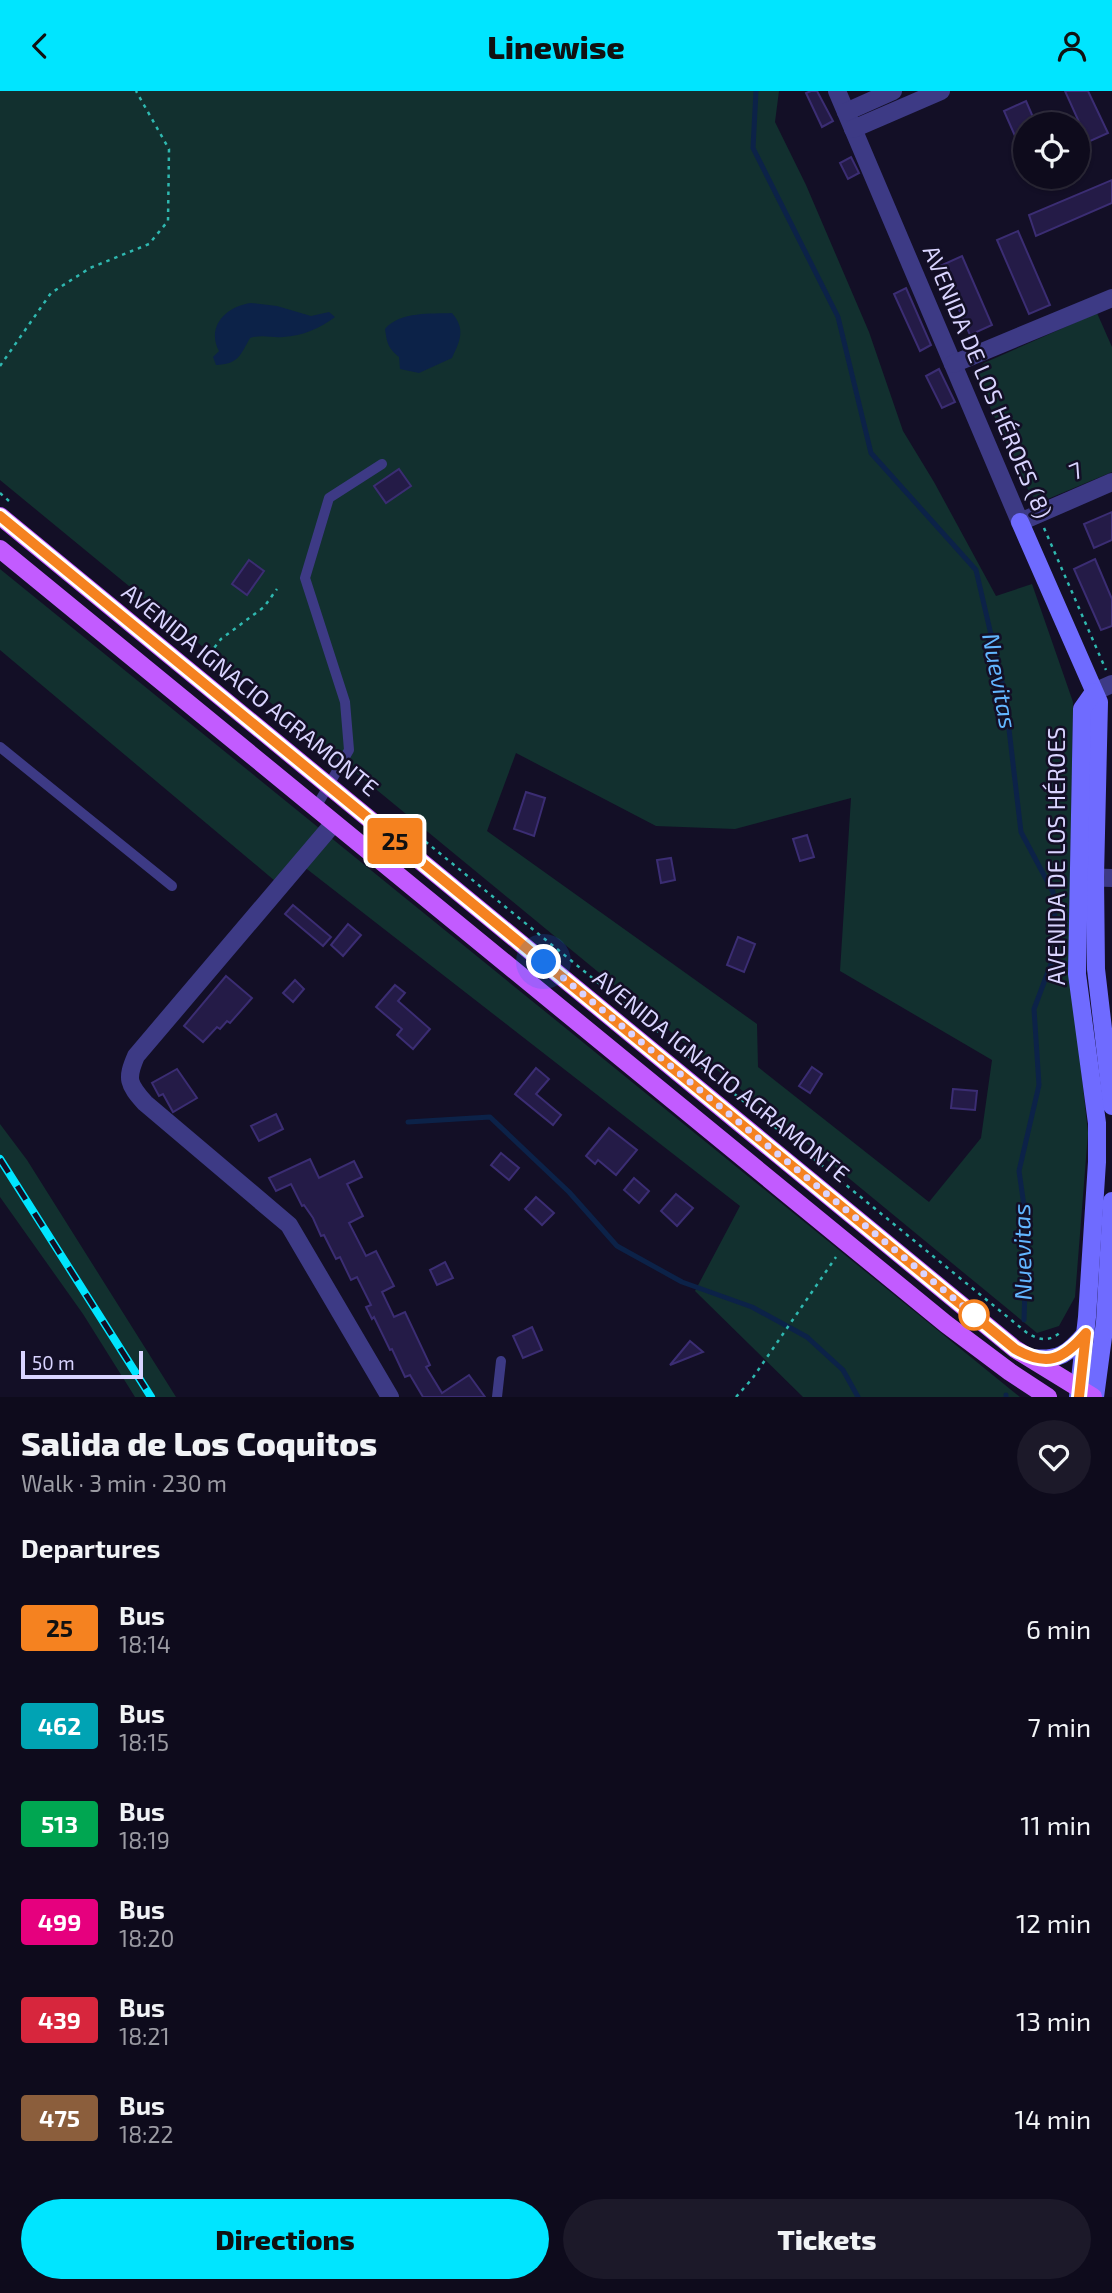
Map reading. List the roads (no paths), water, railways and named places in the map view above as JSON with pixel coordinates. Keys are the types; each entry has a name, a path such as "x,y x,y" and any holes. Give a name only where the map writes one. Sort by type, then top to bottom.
{"main road":[{"name":"AVENIDA IGNACIO AGRAMONTE","path":"5,509 194,675 1015,1349 1087,1395"},
{"path":"0,549 946,1324 1048,1397"}],"street":[{"name":"AVENIDA DE LOS HÉROES (8)","path":"837,91 1094,692"},
{"path":"846,112 893,91"},
{"path":"853,129 941,91"},
{"path":"953,364 1112,298"},
{"name":"7","path":"1020,522 1112,482"},
{"path":"1094,692 1112,684"},
{"name":"AVENIDA DE LOS HÉROES","path":"1094,692 1100,711 1095,877 1096,969 1112,1107"},
{"path":"333,824 136,1056 128,1074 132,1089 145,1104 289,1225 390,1397"},
{"name":"AVENIDA DE LOS HÉROES","path":"1087,1395 1086,1333 1097,1123 1077,974 1095,877"},
{"path":"1087,1395 1105,1322 1112,1201"},
{"path":"1105,1322 1112,1356"},
{"path":"1031,1358 1050,1360 1062,1356 1086,1333"}],"lane":[{"path":"315,809 349,750 345,702 305,578 328,498 382,464"},
{"path":"0,747 172,886"},
{"path":"496,1397 501,1361"}],"water":[{"path":"251,303 277,306 311,316 329,312 335,317 317,328 297,335 250,338 238,358 216,365 213,357 219,351 215,334 217,326 226,313"},
{"path":"452,313 460,330 452,358 419,373 400,369 399,357 389,345 385,329 391,323 408,316"}],"waterway":[{"name":"Nuevitas","path":"756,91 753,148 838,317 871,453 976,570 1005,695 1021,832 1053,892 1057,948 1034,1009 1039,1085 1019,1171 1027,1227 1024,1320"},
{"path":"408,1122 490,1117 569,1192 617,1246 682,1282 752,1307 807,1337 843,1370 858,1397"}],"railway":[{"path":"0,1159 151,1397"}]}
